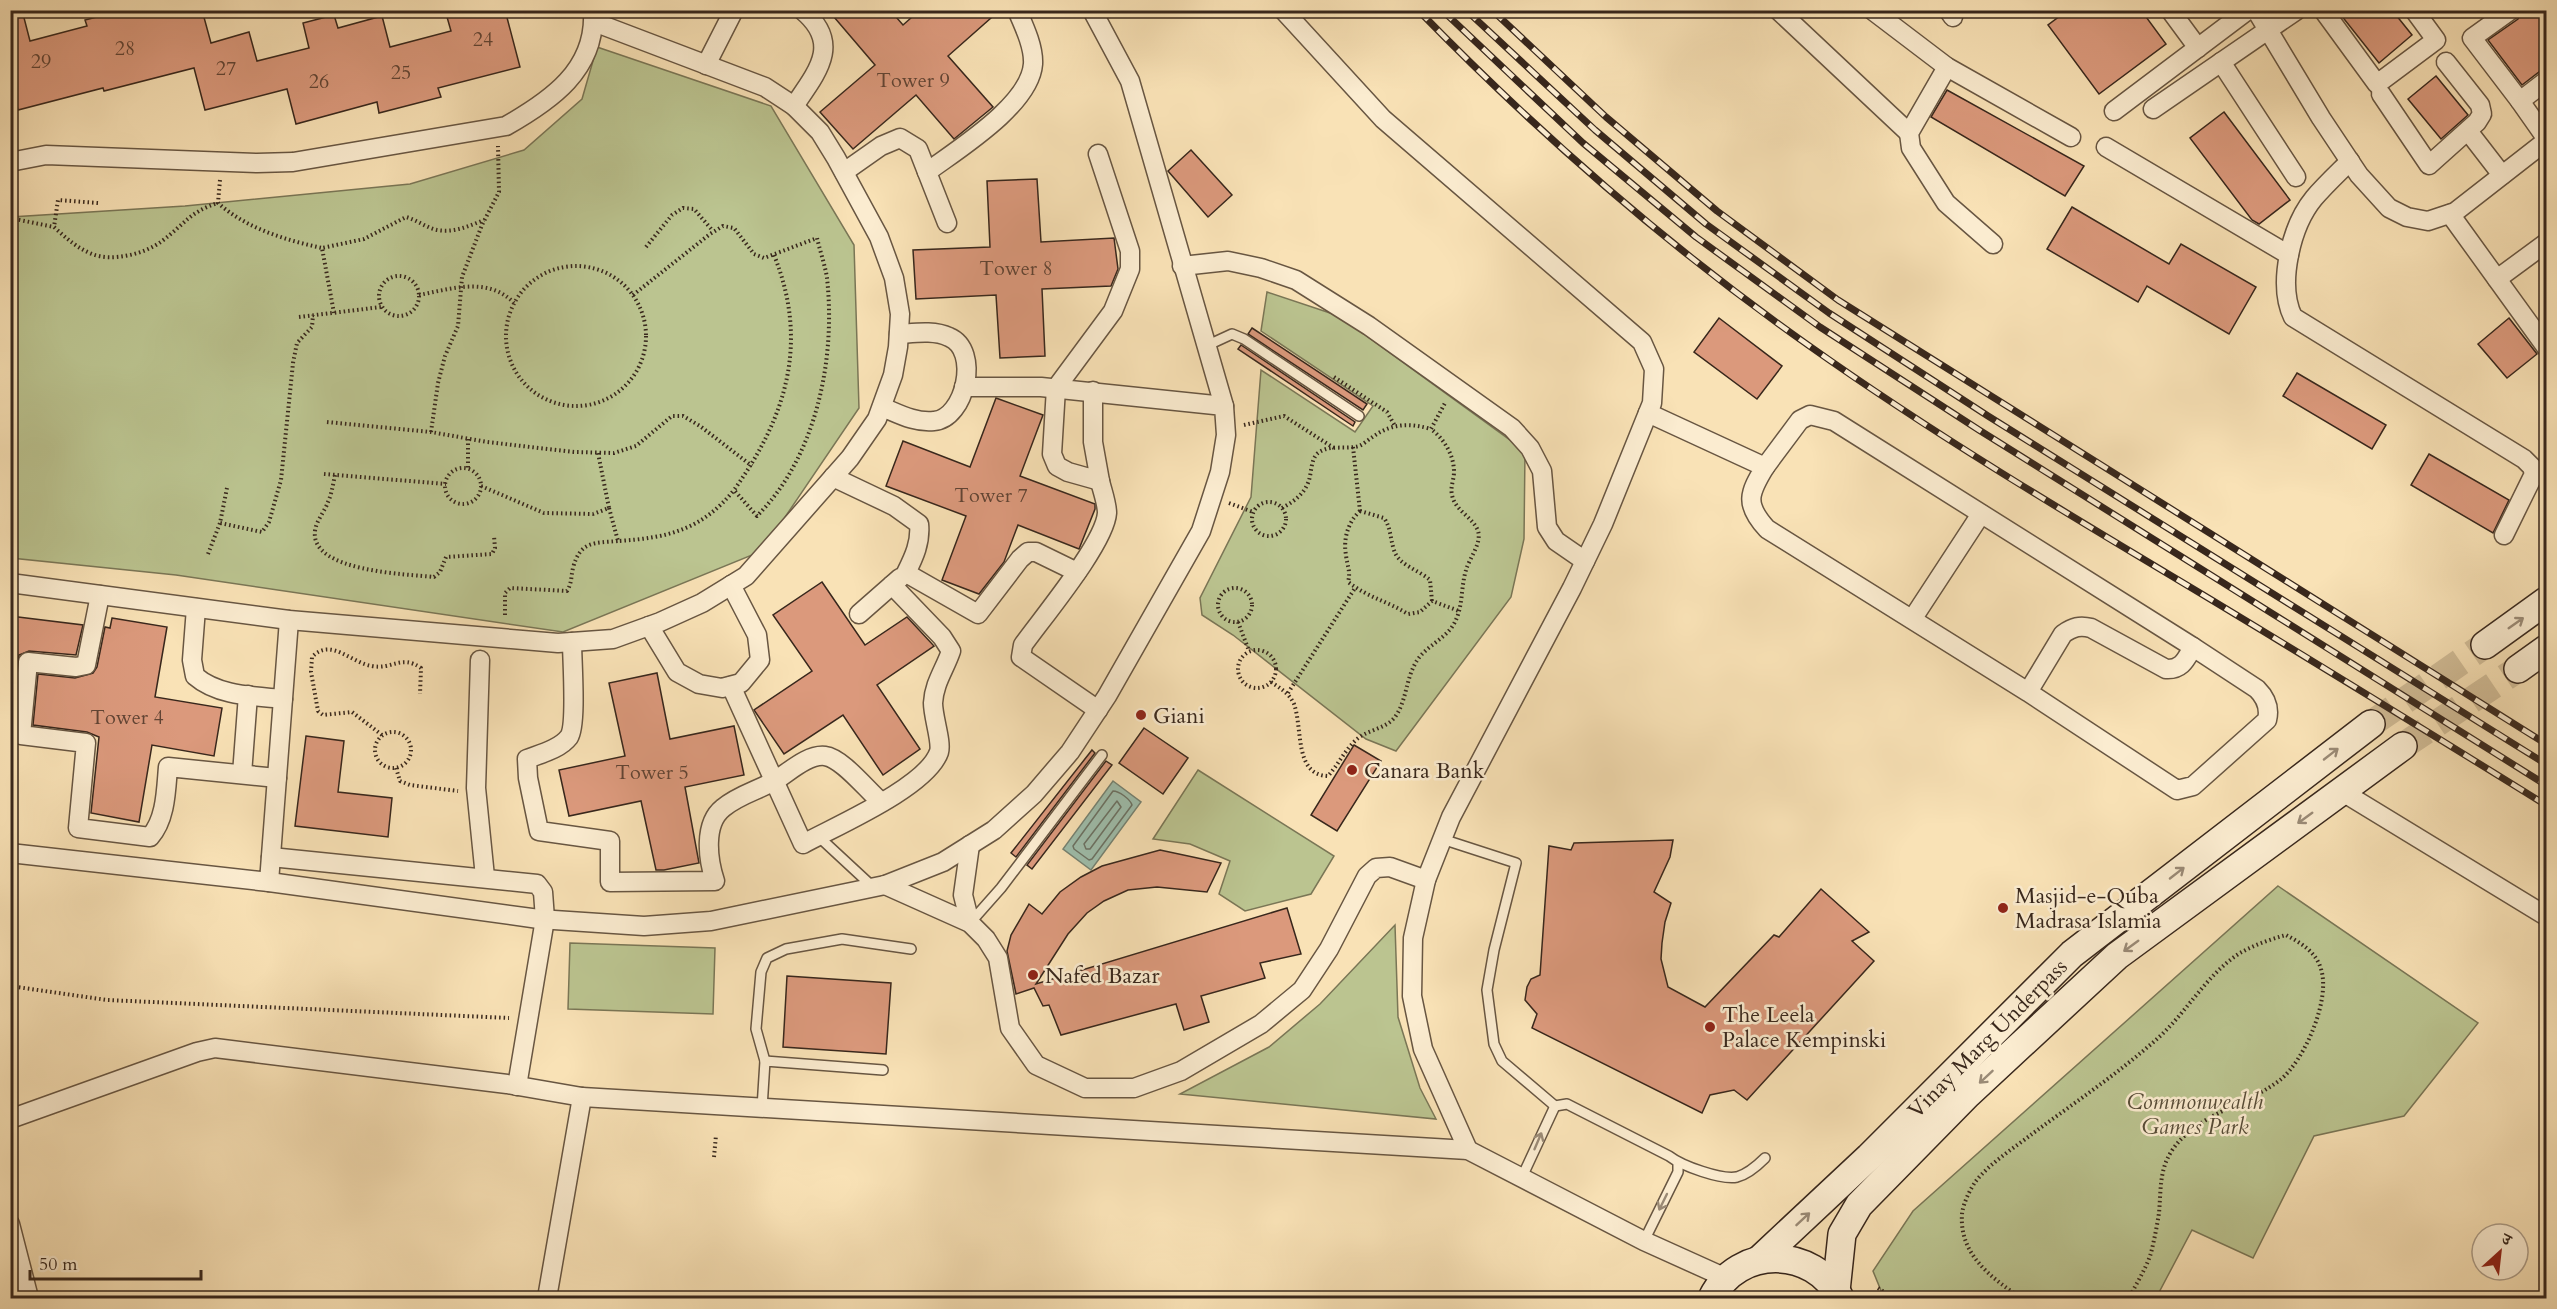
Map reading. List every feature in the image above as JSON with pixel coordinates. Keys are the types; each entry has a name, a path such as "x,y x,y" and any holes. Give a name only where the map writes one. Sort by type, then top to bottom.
{"main road":[{"path":"2485,645 2547,601"},
{"path":"2518,669 2547,649"},
{"name":"Vinay Marg Underpass","path":"1760,1259 1869,1157 2072,954 2371,724"},
{"name":"Vinay Marg Underpass","path":"1838,1295 1842,1234 1859,1205 1967,1095 2117,956 2403,746"},
{"path":"1719,1288 1742,1266 1760,1259 1782,1258 1803,1263 1822,1275 1838,1295"}],"street":[{"path":"706,65 734,10"},
{"path":"927,172 1001,117 1026,85 1033,64 1027,34 1017,10"},
{"path":"10,854 269,882 545,919 644,926 711,921 879,886 943,862 994,830 1034,794 1070,752 1098,710 1201,531 1220,472 1226,435 1224,406 1130,81 1092,10"},
{"path":"1283,10 1383,119 1642,342 1654,369 1652,403 1603,524 1451,817 1426,880 1413,938 1412,996 1422,1049 1468,1150"},
{"path":"1778,10 1909,133"},
{"path":"1872,10 1947,67 2071,137"},
{"path":"2170,10 2198,48"},
{"path":"2114,111 2248,10"},
{"path":"2256,10 2350,161 2389,208 2407,217 2428,221 2455,212 2547,140 2472,38 2511,10"},
{"path":"2153,109 2297,10"},
{"path":"2323,10 2377,84 2436,40 2414,10"},
{"path":"794,106 822,57 825,43 819,25 807,12"},
{"path":"10,162 46,155 293,162 328,158 506,126 536,109 564,87 584,58 594,16 706,65 765,87 794,106 820,132 879,237 894,278 900,314 893,375 877,419 850,458 746,576 702,603 613,639 558,643 289,620 10,583"},
{"path":"2221,62 2296,177"},
{"path":"2381,94 2429,165 2468,131 2482,114 2480,105 2446,62"},
{"path":"1947,67 1909,133 1911,148 1946,204 1993,244"},
{"path":"2520,101 2547,81"},
{"path":"2468,131 2502,175"},
{"path":"844,172 881,146 900,138 918,149 947,224"},
{"path":"2106,147 2289,255"},
{"path":"1098,154 1130,251 1130,269 1113,311 1056,388 1052,454 1057,466 1068,472 1100,481"},
{"path":"2350,161 2313,199 2294,236 2285,270 2286,304 2293,317 2532,466 2534,474 2504,535"},
{"path":"2450,214 2547,347"},
{"path":"2497,279 2547,243"},
{"path":"1182,266 1228,261 1261,268 1296,280 1369,326 1512,428 1530,448 1542,471 1547,527 1556,541 1585,561"},
{"path":"882,407 912,420 937,422 956,409 964,387 968,361 962,347 950,337 929,333 899,334"},
{"path":"964,387 1056,388 1224,406"},
{"path":"1093,392 1093,442 1107,512 1099,536 1077,572 1023,645 1021,657 1098,710"},
{"path":"1648,413 1765,467"},
{"path":"1810,415 1834,421 2258,689 2264,695 2269,712 2267,720 2193,786 2177,790 1912,618 1767,529 1756,517 1750,501 1753,486 1765,467 1800,420 1810,415"},
{"path":"833,477 894,506 919,524 920,534 915,554 899,579 859,614"},
{"path":"1912,618 1981,514"},
{"path":"899,579 978,614 1020,559 1028,552 1036,552 1077,572"},
{"path":"731,686 803,844 902,791 930,766 939,752 940,741 935,727 933,702 937,682 951,651 899,579"},
{"path":"649,626 677,672 699,684 722,688 741,683 760,660 757,635 731,585"},
{"path":"100,595 86,665 76,667 19,660 16,734 86,743 78,828 150,837 158,828 168,766 277,778"},
{"path":"196,608 192,660 195,676 205,685 248,695 283,699"},
{"path":"269,882 289,620"},
{"path":"2028,692 2063,634 2073,628 2082,626 2091,628 2166,669 2181,666 2193,647"},
{"path":"572,642 574,718 570,736 561,744 527,759 528,778 539,831 610,841 610,882 715,881 709,852 710,833 720,809 775,781 808,760 823,756 837,761 880,802"},
{"path":"480,660 477,793 485,877"},
{"path":"242,774 248,695"},
{"path":"2341,791 2547,916"},
{"path":"970,845 963,895 970,923"},
{"path":"270,857 537,884 543,892 545,919 516,1086"},
{"path":"879,886 970,923 986,939 998,958 1010,1028 1036,1065 1085,1088 1134,1088 1191,1065 1261,1024 1302,990 1329,949 1367,876 1376,868 1390,867 1426,880"},
{"path":"10,1119 197,1052 215,1048 516,1086 582,1097 1468,1150 1644,1241 1719,1288"},
{"path":"548,1299 582,1097"},
{"path":"10,1224 29,1299"}],"lane":[{"path":"1206,346 1232,334 1244,339 1359,416"},
{"path":"970,923 1001,888 1102,755"},
{"path":"818,836 879,886"},
{"path":"1442,839 1516,863 1494,950 1487,990 1494,1044 1502,1061 1555,1106 1567,1104 1670,1156 1678,1163 1716,1175 1736,1177 1753,1170 1765,1158"},
{"path":"762,1108 765,1061 756,1029 761,972 767,958 786,949 842,939 911,949"},
{"path":"765,1061 883,1070"},
{"path":"1522,1177 1555,1106"},
{"path":"1644,1241 1678,1172 1678,1163"}],"path":[{"path":"431,432 438,383 445,356 458,326 461,287 473,247 499,192 497,128"},
{"path":"218,203 221,161"},
{"path":"54,227 58,200 98,203"},
{"path":"218,203 244,221 274,234 322,248 364,239 406,217 418,220 436,230 462,229 485,220"},
{"path":"10,218 54,227 73,244 93,255 121,256 140,253 162,242 199,209 218,203"},
{"path":"646,246 672,215 682,208 694,209 713,231"},
{"path":"633,295 713,231 723,226 734,228 754,254 764,258 817,238 827,277 829,346 815,416 795,460 771,502 757,516 734,490"},
{"path":"322,248 334,313"},
{"path":"504,615 505,593 510,588 567,591 578,554 584,547 591,544 657,538 690,526 718,510 752,466 784,398 793,338 784,278 774,255"},
{"path":"568,266 591,267 612,275 630,289 633,295 642,309 647,330 645,353 635,375 619,392 598,403 575,406 551,401 531,389 515,371 507,349 506,325 514,303 528,285 546,272 568,266"},
{"path":"396,276 409,279 414,283 419,295 416,308 405,316 391,315 381,307 379,294 384,282 396,276"},
{"path":"419,295 461,287 486,286 505,294 514,303"},
{"path":"299,317 381,307"},
{"path":"220,523 262,531 268,522 281,480 297,343 312,327 313,315"},
{"path":"1431,429 1454,387"},
{"path":"327,422 431,432 468,439 597,453 614,453 636,446 672,416 683,416 700,426 752,466"},
{"path":"1225,426 1247,425 1284,416 1335,448"},
{"path":"1271,682 1288,694 1293,703 1307,767 1317,776 1328,776 1356,739 1395,717 1410,682 1413,667 1425,650 1442,638 1452,626 1459,611 1464,579 1479,532 1456,506 1451,493 1454,472 1451,456 1439,435 1431,429 1414,424 1402,424 1390,428 1361,445 1317,453 1308,483 1296,500 1282,508"},
{"path":"468,439 468,469"},
{"path":"1353,447 1360,511 1349,525 1346,540 1346,555 1351,574 1348,582 1366,596 1397,607 1408,614 1420,612 1432,601"},
{"path":"597,453 618,541"},
{"path":"468,469 478,476 481,486 478,497 462,504 451,500 446,489 447,478 456,470 468,469"},
{"path":"324,474 446,484"},
{"path":"335,475 329,501 315,530 316,540 324,554 353,567 434,577 440,572 446,557 492,554 495,548 494,536"},
{"path":"481,486 544,513 593,514 609,508"},
{"path":"208,554 220,523 227,488"},
{"path":"1273,502 1282,508 1285,524 1279,532 1269,536 1255,528 1253,512 1261,504 1273,502"},
{"path":"1360,511 1384,518 1389,526 1394,551 1402,561 1430,580 1432,601"},
{"path":"1288,694 1355,588"},
{"path":"1235,589 1245,592 1252,606 1248,616 1238,622 1223,617 1218,607 1224,592 1235,589"},
{"path":"1432,601 1459,611"},
{"path":"1238,622 1249,651"},
{"path":"382,735 352,712 323,714 318,711 314,702 312,657 324,649 335,650 362,664 374,667 406,661 413,662 421,668 420,693"},
{"path":"1262,650 1272,658 1276,670 1271,682 1260,687 1248,685 1243,681 1238,665 1244,655 1249,651 1262,650"},
{"path":"393,732 408,740 409,757 406,762 396,768 384,766 376,757 375,746 382,735 393,732"},
{"path":"396,768 400,781 410,785 477,793"},
{"path":"2022,1299 2001,1285 1974,1260 1965,1242 1962,1214 1976,1181 2007,1153 2158,1039 2184,1012 2214,974 2240,953 2286,935 2307,947 2321,968 2324,989 2320,1012 2312,1034 2281,1079 2185,1132 2170,1153 2162,1172 2158,1214 2150,1255 2129,1299"},
{"path":"10,986 107,1000 528,1019"},
{"path":"714,1157 716,1135"},
{"path":"1878,1288 1893,1299"}],"green space":[{"path":"597,47 771,106 854,245 859,408 762,551 563,632 176,575 11,558 11,217 185,206 410,184 524,150 582,99"},
{"path":"1267,292 1339,316 1525,451 1524,539 1511,597 1396,751 1366,739 1233,635 1202,615 1200,598 1251,497 1261,370 1355,432 1373,406 1261,331"},
{"path":"1198,770 1334,856 1311,894 1245,911 1219,894 1230,861 1190,844 1153,839"},
{"name":"Commonwealth Games Park","path":"2278,886 2478,1023 2404,1116 2314,1136 2253,1258 2192,1230 2156,1298 1884,1298 1873,1271 1913,1211"},
{"path":"1395,925 1398,1017 1420,1088 1436,1119 1180,1094 1269,1047 1320,1004"},
{"path":"570,943 715,948 713,1014 568,1009"}],"water":[{"path":"1113,781 1141,802 1091,870 1063,849"}],"building":[{"path":"10,10 22,10 30,41 87,26 85,20 124,10 202,10 211,43 249,32 257,61 309,48 303,23 334,15 338,28 382,16 390,47 451,31 445,10 505,10 520,67 438,88 441,97 379,113 377,102 296,124 287,89 205,110 194,68 18,110 10,81"},
{"path":"828,10 890,10 903,25 920,10 1000,10 948,56 993,107 954,139 916,95 853,149 820,112 875,65"},
{"path":"2068,10 2141,10 2166,44 2099,94 2048,25"},
{"path":"2337,10 2392,10 2412,35 2379,63"},
{"path":"2522,10 2547,10 2547,70 2539,72 2522,85 2488,40 2518,19"},
{"path":"2436,76 2468,115 2441,139 2408,99"},
{"path":"1947,90 2084,166 2065,196 1931,117"},
{"path":"2224,112 2290,200 2259,224 2252,220 2190,138"},
{"path":"1191,150 1232,195 1208,217 1168,171"},
{"path":"1037,179 1041,242 1114,238 1118,269 1111,286 1042,289 1045,356 1000,358 996,295 916,299 913,250 990,247 987,181"},
{"path":"2072,207 2169,264 2181,244 2256,287 2229,334 2147,286 2138,302 2047,249"},
{"path":"1719,318 1782,366 1757,399 1694,352"},
{"path":"2509,318 2537,354 2507,378 2478,344"},
{"path":"1252,328 1367,404 1363,410 1248,334"},
{"path":"1241,345 1355,422 1353,426 1238,349"},
{"path":"2297,373 2386,425 2372,449 2283,396"},
{"path":"996,398 1043,415 1020,476 1095,504 1095,509 1079,549 1018,525 1004,562 979,594 942,580 966,516 886,486 903,441 970,467"},
{"path":"2429,454 2509,500 2493,533 2411,485"},
{"path":"822,582 865,645 907,617 934,646 877,685 920,749 883,775 843,715 784,754 754,710 812,671 773,615"},
{"path":"10,616 83,625 76,655 29,651 19,655 11,723"},
{"path":"112,618 167,627 155,697 222,708 214,756 152,745 139,822 91,813 99,737 87,732 33,725 38,674 75,678 93,673 97,667 105,627 110,628"},
{"path":"657,673 670,739 734,726 744,775 685,787 699,863 664,870 656,870 641,801 569,816 559,770 625,756 609,683"},
{"path":"1144,728 1188,758 1163,794 1119,763"},
{"path":"306,736 344,741 338,792 392,798 388,837 295,826"},
{"path":"1354,745 1381,761 1337,831 1311,815"},
{"path":"1092,750 1095,753 1016,857 1011,853"},
{"path":"1106,761 1112,765 1032,869 1027,865"},
{"path":"1673,840 1670,857 1654,892 1671,903 1665,922 1661,959 1668,987 1705,1007 1774,935 1779,937 1821,889 1869,932 1852,941 1874,961 1747,1100 1734,1090 1710,1095 1702,1113 1532,1028 1537,1014 1525,1000 1531,979 1540,975 1549,846 1571,850 1574,843"},
{"path":"1160,850 1221,863 1207,892 1157,887 1128,890 1104,901 1087,913 1068,934 1036,984 1287,908 1301,954 1260,963 1265,978 1201,996 1209,1022 1184,1030 1176,1004 1061,1035 1049,1005 1043,1006 1034,988 1016,994 1007,951 1011,935 1029,904 1042,914 1060,892 1081,877 1102,866"},
{"path":"787,976 891,983 886,1054 783,1047"}],"tunnel":[{"path":"2371,724 2485,645"},
{"path":"2403,746 2518,669"}],"railway":[{"path":"1418,10 1557,144 1655,228 1808,345 1997,470 2546,805"},
{"path":"1442,10 1583,143 1696,237 1820,327 1979,430 2546,785"},
{"path":"1466,10 1595,130 1706,224 1829,313 1988,416 2546,764"},
{"path":"1492,10 1606,117 1717,211 1838,300 2546,744"}],"place":[{"name":"Giani","path":"1141,715"},
{"name":"Canara Bank","path":"1352,770"},
{"name":"Masjid-e-Quba Madrasa Islamia","path":"2003,908"},
{"name":"Nafed Bazar","path":"1033,975"},
{"name":"The Leela Palace Kempinski","path":"1710,1027"}]}
